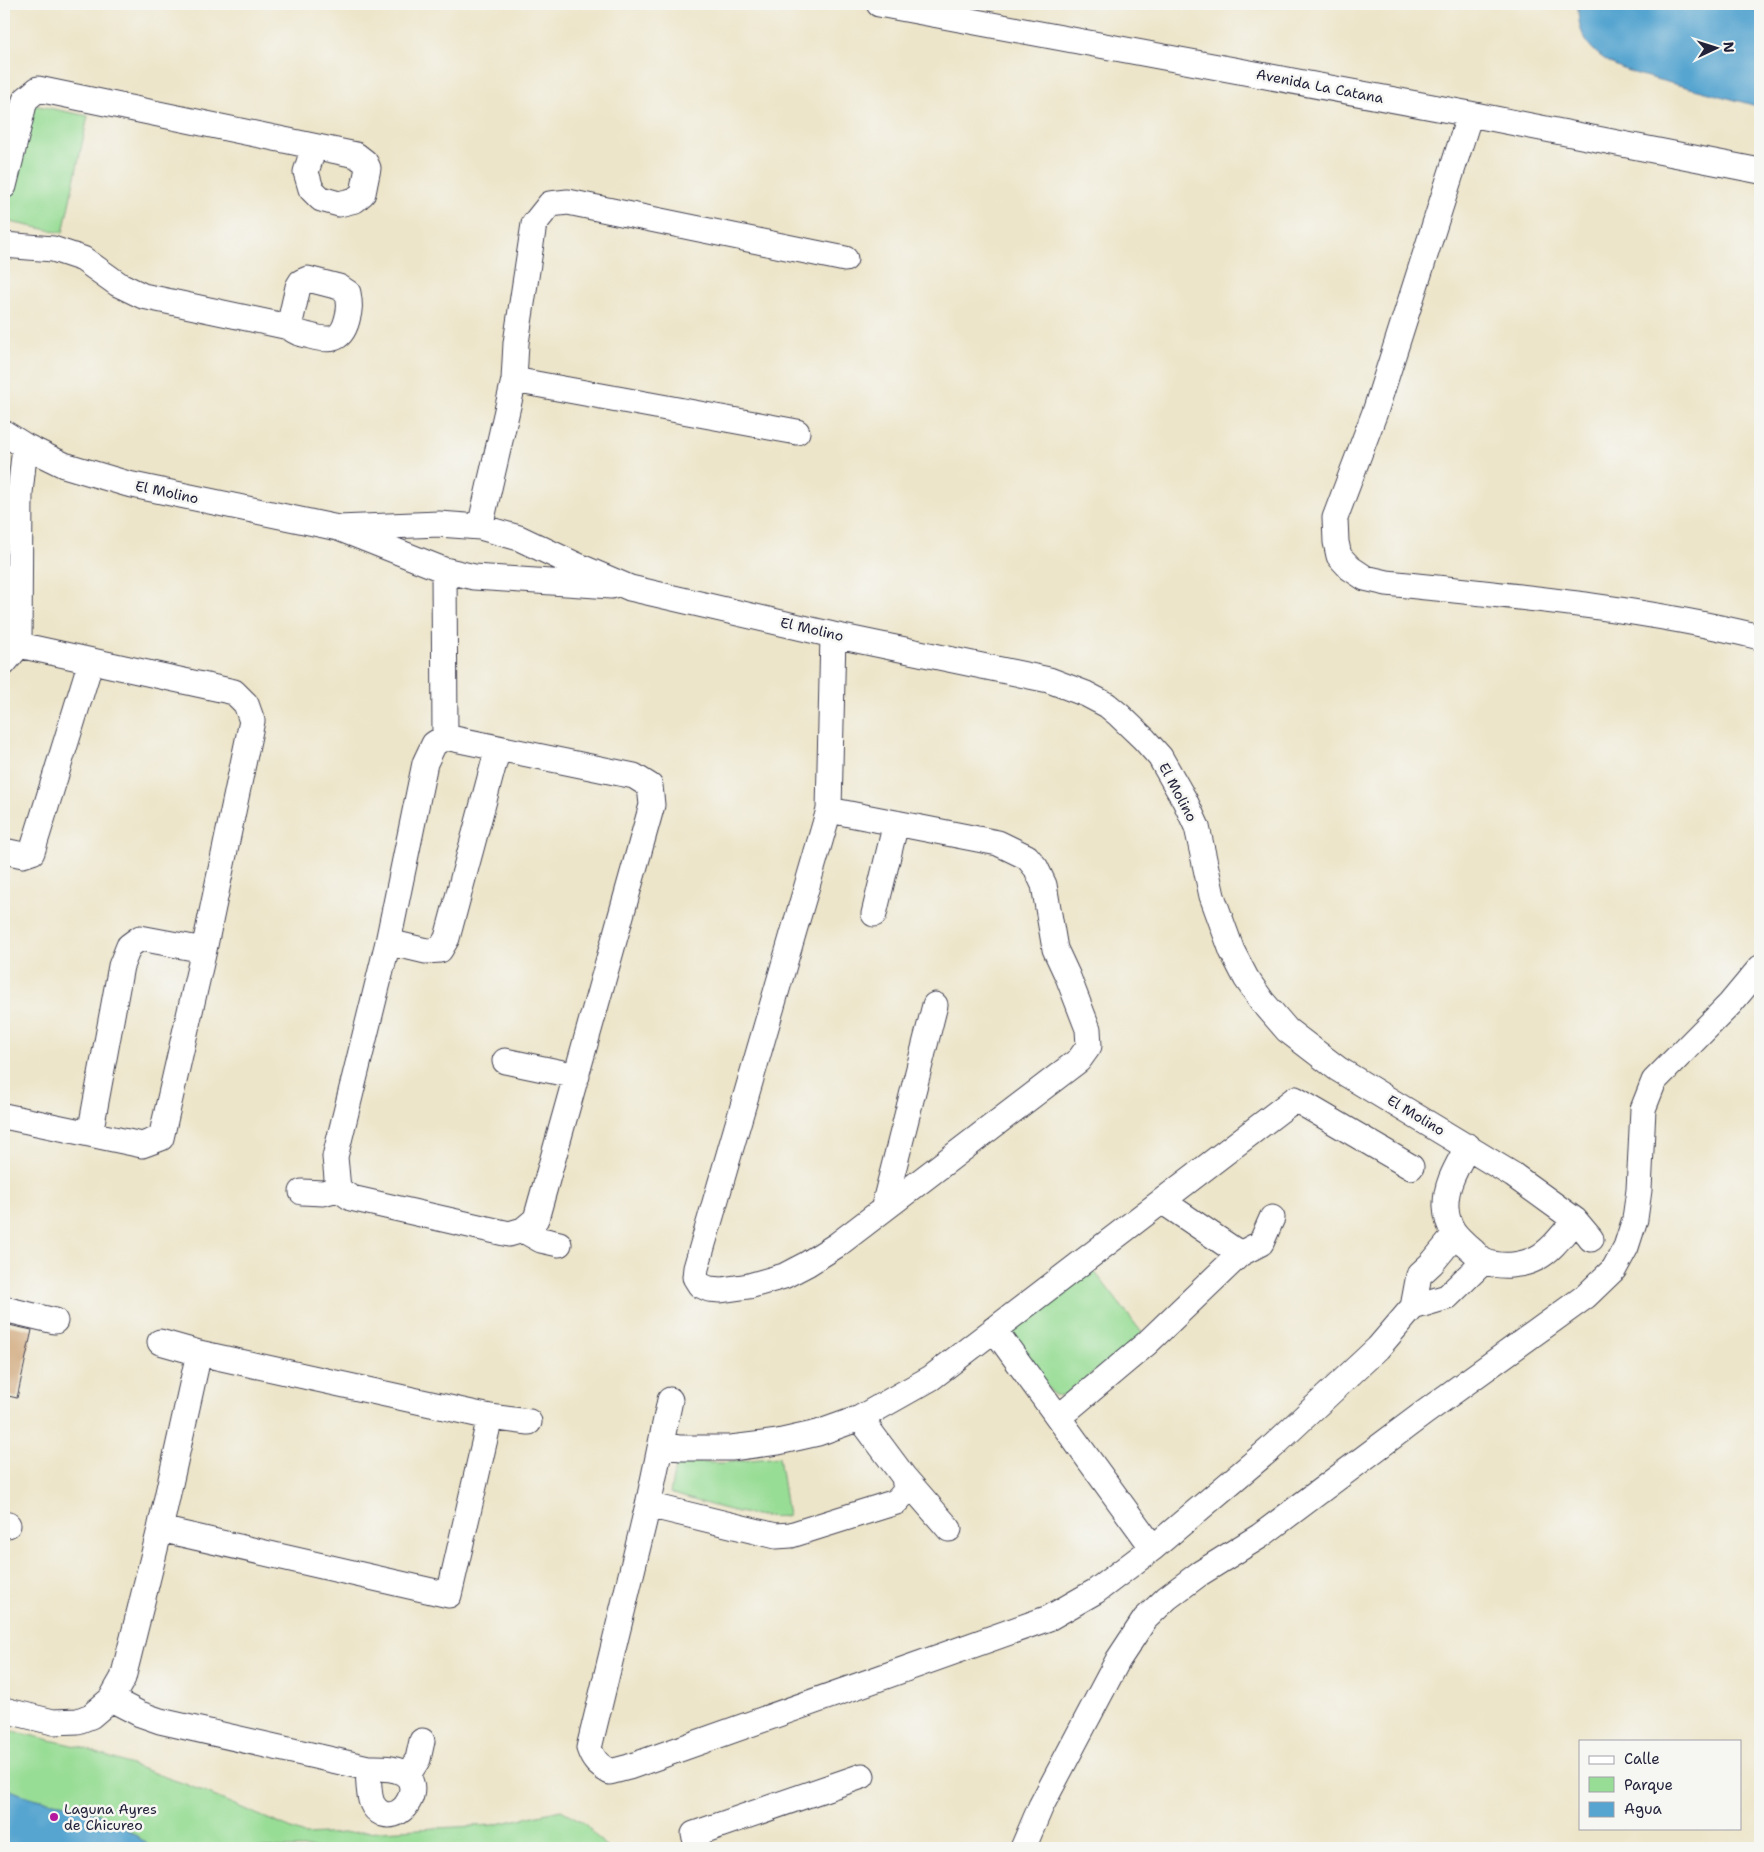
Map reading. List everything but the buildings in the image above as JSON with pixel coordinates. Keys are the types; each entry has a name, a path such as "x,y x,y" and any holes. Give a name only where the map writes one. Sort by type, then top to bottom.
{"street":[{"name":"Avenida La Catana","path":"879,4 1470,114 1760,171"},
{"path":"4,186 25,100 38,89 314,146"},
{"path":"1470,114 1375,412 1335,518 1336,542 1339,556 1350,568 1365,578 1387,583 1583,605 1720,627 1760,637"},
{"path":"480,527 514,380 516,343 534,224 550,204 568,202 845,259"},
{"path":"4,245 53,249 83,259 118,284 143,296 289,327"},
{"path":"514,380 797,432"},
{"name":"El Molino","path":"4,433 25,446 64,465 128,484 338,528 438,568 474,577 630,588 834,635 1049,680 1086,694 1107,705 1119,715 1160,757 1185,801 1197,828 1212,896 1232,951 1246,978 1262,1001 1287,1030 1338,1069 1513,1175 1575,1220 1592,1239"},
{"path":"4,1116 142,1145 161,1138 204,950 252,722 246,704 234,692 91,661 12,654 20,493 25,446"},
{"path":"439,524 430,539 438,568 445,737"},
{"name":"El Molino","path":"338,528 439,524 480,527 519,538 630,588"},
{"path":"508,580 520,564 519,538"},
{"path":"829,810 998,844 1027,857 1036,868 1044,885 1055,949 1088,1029 1090,1046 1080,1060 837,1245 784,1276 749,1286 721,1290 709,1289 700,1285 695,1277 696,1268 829,810 834,635"},
{"path":"4,851 23,856 32,852 91,661"},
{"path":"302,1192 323,1193 338,1189 351,1198 509,1234 523,1230 536,1219 652,805 650,786 634,776 445,737 434,744 425,763 388,942 335,1157 338,1189"},
{"path":"388,942 426,951 440,950 447,938 498,748"},
{"path":"874,914 896,824"},
{"path":"90,1134 121,966 129,946 140,938 204,950"},
{"path":"1023,1848 1041,1806 1118,1660 1145,1619 1167,1598 1199,1574 1260,1536 1416,1419 1586,1296 1614,1269 1626,1247 1635,1219 1640,1190 1643,1108 1654,1081 1730,1004 1760,968"},
{"path":"883,1210 935,1005"},
{"path":"505,1061 577,1076"},
{"path":"661,1444 680,1448 730,1448 778,1442 818,1433 860,1418 931,1378 1295,1099 1411,1167"},
{"path":"1468,1146 1447,1190 1447,1217 1455,1235 1484,1261 1505,1265 1524,1263 1537,1258 1551,1248 1575,1220"},
{"path":"1162,1201 1240,1254"},
{"path":"1059,1417 1146,1344 1240,1254 1261,1244 1272,1218"},
{"path":"523,1230 541,1240 559,1244"},
{"path":"670,1400 648,1505 590,1748 593,1759 610,1772 1050,1618 1096,1591 1153,1548 1292,1429 1378,1348 1413,1307 1419,1275 1432,1264 1455,1235"},
{"path":"1413,1307 1447,1297 1484,1261"},
{"path":"4,1309 55,1321"},
{"path":"994,1329 1153,1548"},
{"path":"160,1342 199,1353 490,1417 529,1422"},
{"path":"4,1710 53,1722 78,1721 91,1716 112,1699 123,1678 160,1530 199,1353"},
{"path":"160,1530 449,1595 490,1417"},
{"path":"860,1418 904,1477 949,1529"},
{"path":"648,1505 776,1536 791,1535 896,1502 906,1491 904,1477"},
{"path":"112,1699 140,1714 160,1721 368,1768 397,1771 407,1776 411,1787 406,1806 396,1814 379,1812 371,1802 368,1768"},
{"path":"407,1776 418,1759 422,1741"},
{"path":"698,1848 694,1834 862,1776"}],"green space":[{"path":"29,104 88,116 63,233 5,221"},
{"path":"1091,1267 1143,1334 1063,1396 1054,1395 1006,1333"},
{"path":"779,1457 788,1516 759,1516 713,1506 670,1493 676,1462 722,1463"},
{"path":"4,1729 80,1747 185,1784 306,1835 493,1825 561,1810 583,1822 607,1848 152,1848 127,1829 99,1814 74,1806 33,1798 4,1787"}],"water":[{"path":"1578,4 1760,4 1760,107 1635,73 1607,61 1584,38 1580,25"},
{"name":"Laguna Ayres de Chicureo","path":"4,1787 33,1798 74,1806 99,1814 127,1829 152,1848 4,1848"}],"place":[{"name":"Laguna Ayres de Chicureo","path":"54,1817"}]}
